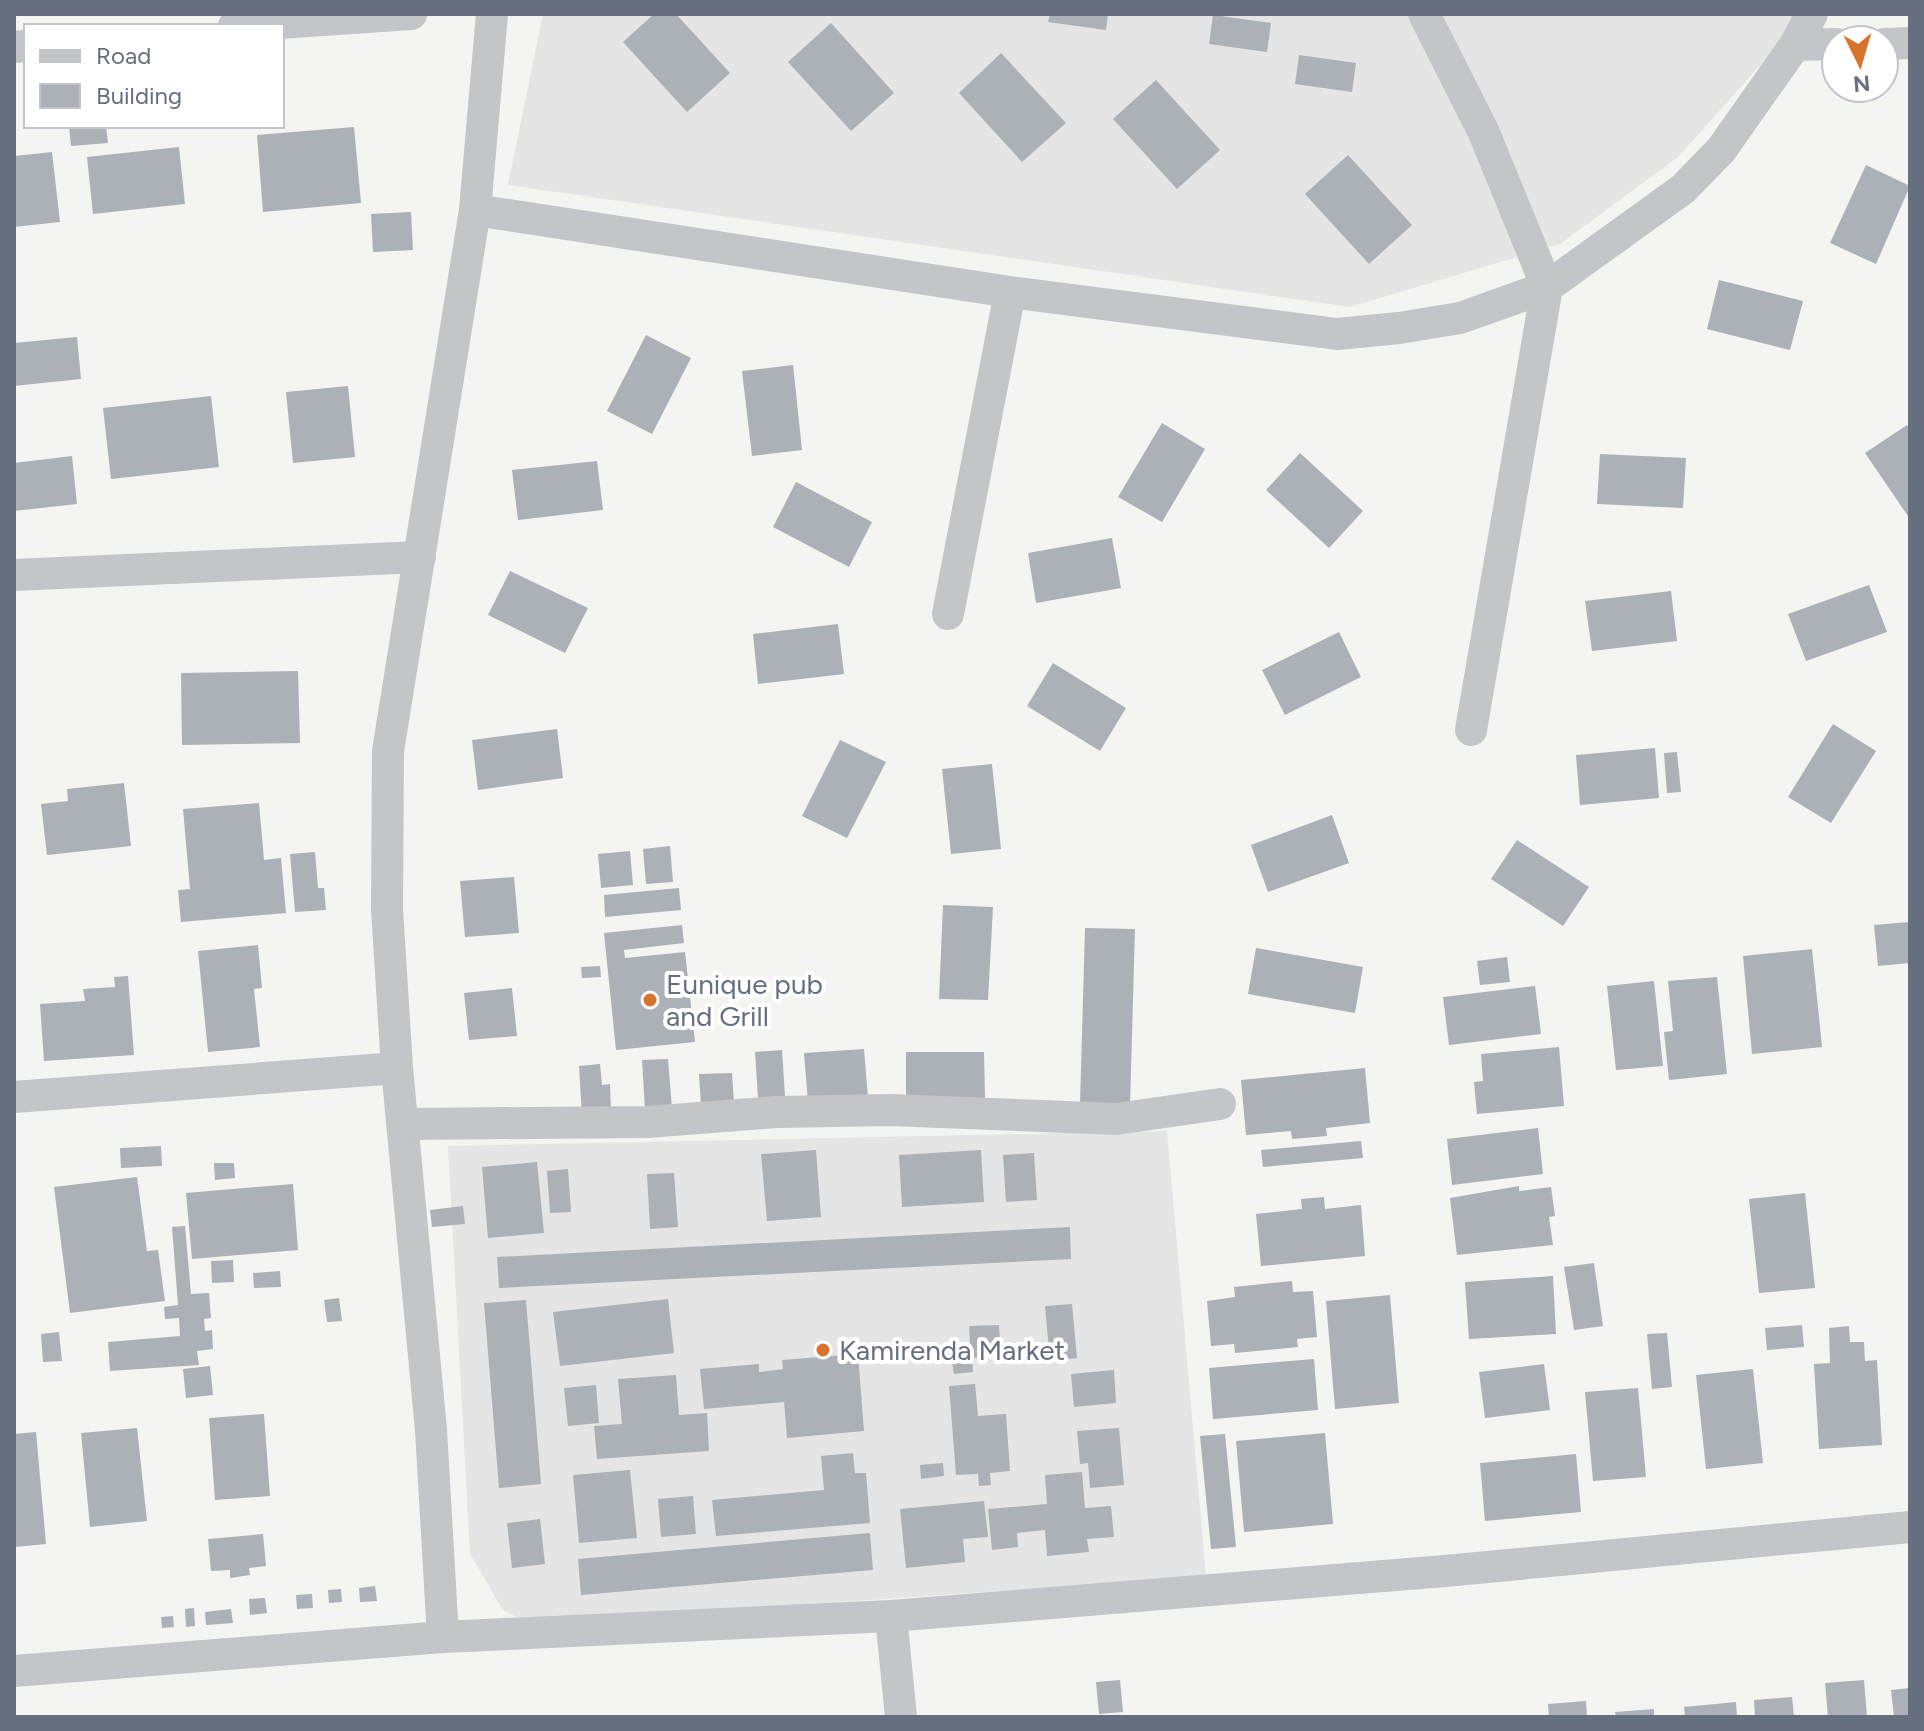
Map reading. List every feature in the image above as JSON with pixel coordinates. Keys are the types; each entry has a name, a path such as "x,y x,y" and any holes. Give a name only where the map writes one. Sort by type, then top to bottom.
{"street":[{"path":"264,24 411,14"},
{"path":"443,1637 431,1430 397,1068 387,909 388,751 475,210 492,14"},
{"path":"1424,14 1484,133 1547,287 1471,730"},
{"path":"475,210 1010,292 1337,334 1399,328 1460,318 1547,287 1683,189 1721,150 1795,45 1812,14"},
{"path":"1795,45 1820,44"},
{"path":"948,614 1010,292"},
{"path":"14,575 420,557"},
{"path":"14,1097 397,1068"},
{"path":"402,1124 647,1122 776,1112 890,1110 1116,1119 1220,1104"},
{"path":"14,1671 443,1637 891,1616 1429,1572 1910,1527"},
{"path":"891,1616 901,1717"}],"shaded area":[{"path":"543,14 1806,14 1678,157 1560,244 1350,307 508,185"},
{"name":"Kamirenda Market","path":"1167,1131 1206,1577 529,1623 503,1610 470,1554 448,1146"}],"building":[{"path":"654,14 676,14 730,73 687,112 623,42"},
{"path":"1050,14 1108,14 1106,30 1048,22"},
{"path":"1213,15 1271,23 1267,52 1209,44"},
{"path":"831,23 894,93 851,131 788,62"},
{"path":"1001,53 1066,123 1022,162 959,93"},
{"path":"1299,55 1356,63 1352,92 1295,84"},
{"path":"1156,80 1220,150 1177,189 1113,119"},
{"path":"354,127 361,203 263,212 257,135"},
{"path":"69,128 106,128 108,143 71,146"},
{"path":"179,147 185,204 93,214 87,157"},
{"path":"52,152 60,222 14,227 14,156"},
{"path":"1348,155 1412,225 1369,264 1305,194"},
{"path":"1866,165 1910,186 1876,264 1830,243"},
{"path":"411,212 413,250 373,252 371,214"},
{"path":"1719,280 1803,301 1790,350 1707,329"},
{"path":"646,335 691,358 652,434 607,411"},
{"path":"77,337 81,379 14,386 14,343"},
{"path":"793,365 802,450 752,456 742,371"},
{"path":"348,386 355,457 293,463 286,392"},
{"path":"211,396 219,467 111,479 103,408"},
{"path":"1162,423 1205,449 1162,522 1118,497"},
{"path":"1907,425 1910,430 1910,519 1865,453"},
{"path":"1300,453 1363,511 1329,548 1266,490"},
{"path":"1600,454 1686,458 1683,508 1597,504"},
{"path":"72,456 77,504 14,511 14,463"},
{"path":"597,461 603,510 518,520 512,470"},
{"path":"796,482 872,522 849,567 773,527"},
{"path":"1112,538 1121,588 1036,603 1028,553"},
{"path":"510,571 588,608 565,653 488,615"},
{"path":"1869,585 1887,632 1806,661 1788,614"},
{"path":"1671,591 1677,641 1592,651 1585,601"},
{"path":"838,624 844,674 758,684 753,634"},
{"path":"1339,632 1361,677 1285,715 1262,670"},
{"path":"1053,663 1126,708 1100,751 1027,706"},
{"path":"298,671 300,743 182,745 181,673"},
{"path":"1833,724 1876,751 1831,823 1788,797"},
{"path":"557,729 563,778 478,790 472,740"},
{"path":"840,740 886,762 847,838 802,816"},
{"path":"1655,748 1659,798 1580,805 1576,755"},
{"path":"1677,752 1681,792 1667,793 1664,753"},
{"path":"992,764 1001,849 951,854 942,769"},
{"path":"124,783 131,846 47,855 41,804 68,801 67,789"},
{"path":"259,803 264,860 281,858 286,913 181,922 178,890 190,889 183,809"},
{"path":"1332,815 1349,863 1268,892 1251,845"},
{"path":"1517,840 1589,887 1563,926 1491,879"},
{"path":"670,846 673,882 646,884 643,849"},
{"path":"630,851 633,885 601,888 598,854"},
{"path":"315,852 318,888 324,888 326,910 295,912 290,854"},
{"path":"514,877 519,933 465,937 460,881"},
{"path":"679,888 681,910 605,917 604,895"},
{"path":"943,905 993,907 988,1000 939,999"},
{"path":"1909,922 1910,963 1878,966 1874,925"},
{"name":"Eunique pub and Grill","path":"682,925 684,943 624,950 625,958 685,952 695,1042 616,1050 604,933"},
{"path":"1085,928 1135,929 1130,1105 1080,1104"},
{"path":"258,945 262,988 254,989 260,1047 208,1052 198,951"},
{"path":"1256,948 1363,967 1355,1013 1248,994"},
{"path":"1812,949 1822,1047 1752,1054 1743,956"},
{"path":"1507,957 1510,982 1480,985 1477,961"},
{"path":"600,966 601,977 582,978 581,967"},
{"path":"128,976 134,1055 44,1061 40,1004 85,1001 83,989 115,987 114,977"},
{"path":"1717,977 1727,1074 1669,1080 1664,1032 1673,1031 1668,981"},
{"path":"1654,981 1663,1066 1616,1070 1607,986"},
{"path":"1535,986 1541,1034 1449,1045 1443,997"},
{"path":"512,988 517,1036 469,1040 464,993"},
{"path":"1559,1047 1564,1106 1477,1114 1474,1082 1483,1081 1481,1054"},
{"path":"864,1049 868,1098 808,1102 804,1053"},
{"path":"782,1050 785,1096 758,1098 755,1052"},
{"path":"906,1052 984,1052 985,1099 906,1100"},
{"path":"668,1059 672,1108 645,1110 642,1060"},
{"path":"600,1064 602,1085 610,1084 611,1115 582,1117 579,1066"},
{"path":"1365,1068 1370,1123 1326,1128 1327,1136 1292,1139 1291,1131 1246,1135 1241,1080"},
{"path":"732,1073 734,1103 701,1105 699,1074"},
{"path":"1538,1128 1543,1174 1452,1185 1447,1139"},
{"path":"1361,1141 1363,1158 1263,1167 1261,1150"},
{"path":"161,1146 162,1166 121,1168 120,1148"},
{"path":"816,1150 821,1217 767,1221 761,1154"},
{"path":"981,1150 984,1202 902,1207 899,1155"},
{"path":"1034,1153 1037,1200 1006,1202 1003,1155"},
{"path":"537,1162 544,1233 488,1238 482,1167"},
{"path":"214,1163 234,1163 235,1178 215,1180"},
{"path":"568,1169 571,1212 550,1213 547,1171"},
{"path":"674,1173 678,1227 650,1229 647,1174"},
{"path":"137,1177 147,1251 158,1250 165,1301 70,1313 54,1187"},
{"path":"293,1184 298,1250 192,1259 186,1193"},
{"path":"1519,1186 1519,1191 1551,1187 1555,1216 1549,1217 1553,1245 1457,1255 1450,1198"},
{"path":"1805,1193 1815,1288 1759,1293 1749,1199"},
{"path":"1324,1197 1325,1209 1361,1205 1365,1256 1261,1266 1256,1214 1302,1209 1301,1199"},
{"path":"463,1206 465,1224 432,1227 430,1210"},
{"path":"185,1226 191,1294 209,1293 211,1318 204,1319 205,1331 212,1330 213,1349 197,1351 199,1365 110,1371 108,1342 180,1336 179,1318 165,1319 164,1307 178,1305 172,1227"},
{"path":"1070,1227 1071,1259 499,1288 497,1257"},
{"path":"233,1260 234,1282 212,1283 211,1261"},
{"path":"1594,1263 1603,1326 1574,1330 1564,1267"},
{"path":"280,1271 281,1287 254,1288 253,1273"},
{"path":"1553,1276 1556,1334 1469,1339 1465,1282"},
{"path":"1292,1281 1293,1292 1313,1291 1317,1337 1297,1339 1298,1347 1235,1353 1234,1344 1211,1346 1207,1301 1235,1297 1234,1287"},
{"path":"1390,1295 1399,1403 1335,1409 1326,1301"},
{"path":"339,1298 342,1321 327,1322 324,1300"},
{"path":"668,1299 674,1353 560,1366 553,1312"},
{"path":"526,1300 541,1484 499,1488 484,1303"},
{"path":"1072,1304 1077,1358 1050,1361 1045,1306"},
{"path":"999,1325 1001,1357 971,1358 969,1326"},
{"path":"1802,1325 1804,1347 1767,1350 1765,1328"},
{"path":"1849,1326 1850,1342 1864,1342 1865,1361 1877,1360 1882,1445 1819,1449 1814,1364 1830,1363 1829,1328"},
{"path":"59,1332 62,1361 43,1362 41,1334"},
{"path":"1667,1333 1672,1387 1652,1389 1647,1334"},
{"path":"858,1354 864,1431 787,1438 784,1402 704,1409 700,1369 759,1364 759,1372 783,1369 782,1360"},
{"path":"1314,1359 1318,1410 1213,1419 1209,1368"},
{"path":"972,1360 973,1372 954,1374 952,1361"},
{"path":"1544,1364 1550,1410 1485,1418 1479,1372"},
{"path":"210,1366 213,1395 186,1398 183,1369"},
{"path":"1753,1369 1763,1463 1706,1469 1696,1375"},
{"path":"1114,1370 1116,1403 1074,1407 1071,1374"},
{"path":"676,1375 679,1415 707,1413 709,1451 597,1459 594,1426 622,1424 618,1379"},
{"path":"975,1384 978,1416 1006,1414 1010,1471 990,1473 991,1485 979,1486 978,1474 956,1475 949,1386"},
{"path":"596,1385 599,1423 568,1426 564,1388"},
{"path":"1638,1388 1646,1477 1593,1481 1585,1392"},
{"path":"264,1414 270,1496 215,1500 209,1418"},
{"path":"137,1428 147,1521 90,1527 81,1433"},
{"path":"1119,1428 1124,1485 1090,1488 1088,1463 1080,1464 1077,1431"},
{"path":"36,1432 46,1544 14,1547 14,1434"},
{"path":"1325,1433 1333,1524 1244,1532 1236,1441"},
{"path":"1225,1434 1236,1547 1211,1549 1200,1436"},
{"path":"853,1453 855,1473 866,1473 870,1523 716,1536 712,1500 824,1490 821,1456"},
{"path":"1576,1454 1581,1512 1485,1521 1480,1463"},
{"path":"943,1463 944,1476 921,1479 920,1465"},
{"path":"630,1470 637,1538 579,1543 573,1475"},
{"path":"1082,1472 1085,1508 1111,1506 1114,1537 1087,1539 1089,1552 1047,1556 1045,1530 1017,1533 1018,1547 992,1550 988,1509 1047,1504 1045,1475"},
{"path":"693,1496 696,1534 661,1537 658,1499"},
{"path":"984,1501 988,1537 963,1539 965,1562 906,1568 900,1509"},
{"path":"540,1519 545,1564 512,1568 507,1523"},
{"path":"870,1533 873,1570 581,1595 578,1559"},
{"path":"263,1534 266,1566 249,1568 250,1575 230,1578 230,1570 211,1571 208,1539"},
{"path":"375,1586 377,1601 360,1602 359,1588"},
{"path":"341,1589 342,1602 329,1603 328,1590"},
{"path":"312,1594 313,1608 297,1609 296,1595"},
{"path":"265,1598 267,1613 250,1615 249,1599"},
{"path":"194,1608 195,1626 186,1627 185,1609"},
{"path":"231,1609 233,1623 206,1625 205,1612"},
{"path":"173,1616 174,1627 162,1628 161,1617"},
{"path":"1120,1680 1123,1712 1099,1714 1096,1682"},
{"path":"1864,1680 1867,1717 1828,1717 1825,1683"},
{"path":"1910,1688 1910,1717 1894,1717 1891,1690"},
{"path":"1792,1697 1794,1717 1755,1717 1754,1700"},
{"path":"1586,1701 1587,1717 1549,1717 1548,1704"},
{"path":"1736,1702 1737,1717 1685,1717 1684,1707"},
{"path":"1654,1709 1654,1717 1616,1717 1615,1712"}],"place":[{"name":"Eunique pub and Grill","path":"650,1000"},
{"name":"Kamirenda Market","path":"823,1350"}]}
